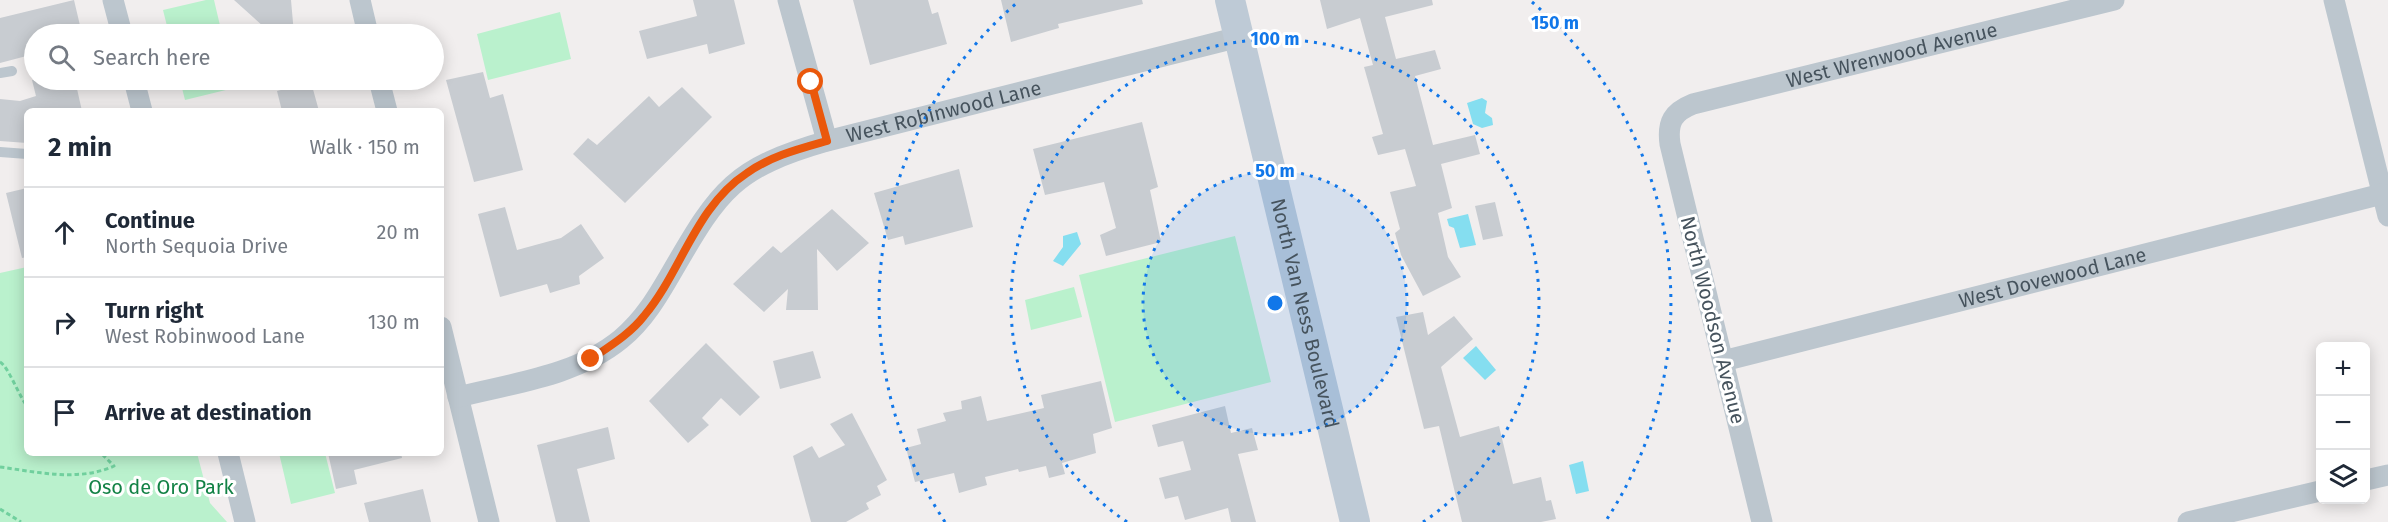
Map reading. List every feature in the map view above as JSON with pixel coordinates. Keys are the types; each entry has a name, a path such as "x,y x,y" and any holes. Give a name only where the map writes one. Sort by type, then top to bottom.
{"street":[{"path":"113,0 119,24"},
{"path":"360,0 366,24"},
{"path":"788,0 827,141"},
{"name":"North Van Ness Boulevard","path":"1230,0 1355,522"},
{"name":"West Wrenwood Avenue","path":"1672,118 1681,109 1694,104 2114,0"},
{"path":"2334,0 2388,216"},
{"name":"West Robinwood Lane","path":"458,397 559,372 591,359 620,339 644,316 706,213 724,192 746,173 770,159 827,141 1239,37"},
{"path":"137,90 141,108"},
{"path":"382,90 386,108"},
{"name":"North Woodson Avenue","path":"1672,118 1668,130 1670,144 1762,522"},
{"name":"West Dovewood Lane","path":"1723,362 2382,194"},
{"path":"444,339 489,522"},
{"path":"229,456 245,522"},
{"path":"2370,479 2388,475"},
{"path":"2195,521 2316,491"}],"lane":[{"path":"0,73 12,71"},
{"path":"0,152 24,154"}],"path":[{"path":"0,362 5,365 24,402"},
{"path":"0,467 53,474 83,474 114,466 104,456"},
{"path":"0,509 21,522"}],"green space":[{"path":"214,0 220,24 166,24 163,10"},
{"path":"560,12 571,59 488,80 477,34"},
{"path":"182,90 226,90 185,100"},
{"path":"1235,236 1271,382 1115,422 1079,275"},
{"name":"Oso de Oro Park","path":"24,268 24,456 198,456 210,503 227,522 0,522 0,273"},
{"path":"1074,287 1082,317 1031,330 1025,300"},
{"path":"280,456 326,456 335,493 291,504"}],"water":[{"path":"1482,98 1487,101 1485,113 1492,118 1493,125 1482,128 1473,124 1467,103"},
{"path":"1468,214 1476,245 1460,248 1454,228 1449,226 1447,219"},
{"path":"1077,232 1081,244 1063,266 1053,261 1063,247 1063,236"},
{"path":"1476,346 1496,370 1485,380 1463,358"},
{"path":"1583,461 1589,491 1576,494 1569,465"}],"building":[{"path":"74,0 80,24 24,24 24,57 0,63 0,18"},
{"path":"234,0 291,0 293,24 261,24"},
{"path":"693,0 734,0 745,44 709,54 707,44 647,59 639,31 697,16"},
{"path":"853,0 928,0 932,14 938,12 947,44 870,65"},
{"path":"1001,0 1142,0 1143,4 1058,24 1059,28 1011,42"},
{"path":"1320,0 1432,0 1433,5 1385,17 1396,59 1435,50 1441,69 1415,76 1433,145 1475,135 1480,154 1441,164 1452,208 1438,213 1448,257 1461,277 1423,296 1401,255 1395,233 1400,229 1390,192 1416,186 1405,149 1378,155 1372,137 1383,134 1364,67 1373,65 1360,18 1327,29"},
{"path":"483,72 490,98 503,94 523,170 474,182 446,80"},
{"path":"682,87 712,117 625,203 573,154 588,138 597,145 649,96 659,107"},
{"path":"34,90 77,90 81,108 24,108 24,143 0,141 0,99 20,101 36,96"},
{"path":"313,90 318,108 281,108 277,91"},
{"path":"1142,122 1158,187 1150,190 1161,242 1106,256 1100,235 1116,228 1104,182 1045,195 1033,149"},
{"path":"959,169 973,227 905,245 903,236 888,240 874,193"},
{"path":"24,189 24,258 22,258 6,193"},
{"path":"1495,202 1503,236 1483,240 1475,206"},
{"path":"505,207 517,250 561,238 581,224 604,258 579,276 580,284 550,293 547,284 500,297 478,214"},
{"path":"832,209 869,243 837,271 817,249 818,310 786,310 788,289 764,312 733,284 773,246 781,253"},
{"path":"1423,312 1428,335 1454,316 1473,339 1441,367 1460,437 1499,426 1513,484 1541,477 1546,501 1551,500 1556,519 1541,522 1462,522 1439,426 1424,429 1396,317"},
{"path":"706,343 760,397 740,416 721,398 702,418 709,425 688,443 649,401"},
{"path":"813,351 821,378 780,389 773,361"},
{"path":"1101,381 1112,428 1093,434 1096,453 1062,463 1065,474 1049,478 1046,466 1019,472 1018,469 985,477 987,485 959,493 954,473 915,482 906,448 921,444 917,429 946,421 943,413 962,409 961,401 981,396 987,421 1044,408 1041,395"},
{"path":"1225,406 1231,433 1252,428 1258,450 1238,454 1256,522 1231,522 1228,508 1185,520 1178,496 1165,499 1159,478 1191,470 1183,441 1158,447 1152,425"},
{"path":"852,413 887,480 877,486 881,495 866,503 869,509 846,522 811,522 793,456 812,446 819,458 845,445 830,424"},
{"path":"608,427 615,459 577,469 590,522 556,522 537,445"},
{"path":"329,456 402,456 402,458 354,470 357,484 336,489"},
{"path":"423,489 431,522 369,522 364,503"}],"route":[{"path":"591,359 620,339 644,316 706,213 724,192 746,173 770,159 827,141 811,82"}]}
